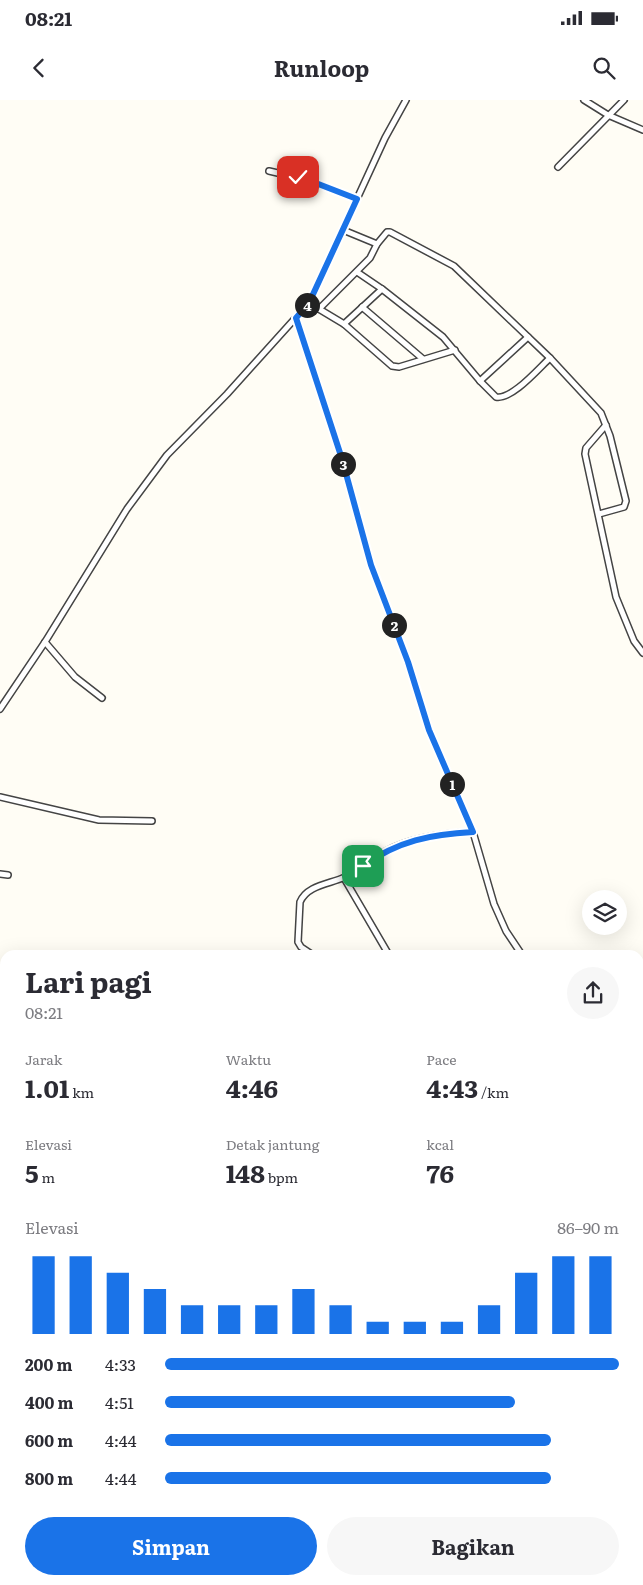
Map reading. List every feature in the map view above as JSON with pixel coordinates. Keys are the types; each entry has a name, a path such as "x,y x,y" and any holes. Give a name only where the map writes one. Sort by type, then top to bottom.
{"street":[{"path":"0,709 45,642 121,518 166,455 309,303 386,138 406,100"},
{"path":"584,100 608,115 643,130"},
{"path":"558,167 624,100"},
{"path":"269,171 308,180 357,199"},
{"path":"343,230 377,244"},
{"path":"319,309 370,258 377,244 386,233 390,232 449,262 550,358 601,412 610,436 626,501 624,507 598,514"},
{"path":"357,272 428,324 496,396 502,397 522,385 550,358"},
{"path":"344,324 382,289"},
{"path":"309,303 344,324 392,366 399,367 454,350"},
{"path":"362,307 423,359"},
{"path":"296,318 342,459 371,565 408,662 429,730 473,832 494,904 506,931 519,950"},
{"path":"480,381 528,337"},
{"path":"606,425 586,448 585,454 616,597 634,641 643,653"},
{"path":"45,642 75,677 102,698"},
{"path":"0,797 99,820 152,821"},
{"path":"306,950 298,942 300,902 308,890 344,878 392,848 436,834 473,832"},
{"path":"0,874 8,875"},
{"path":"344,878 386,950"}],"route":[{"path":"298,177 357,199 309,303 296,318 342,459 371,565 408,662 429,730 473,832 436,834 392,848 363,866"}]}
